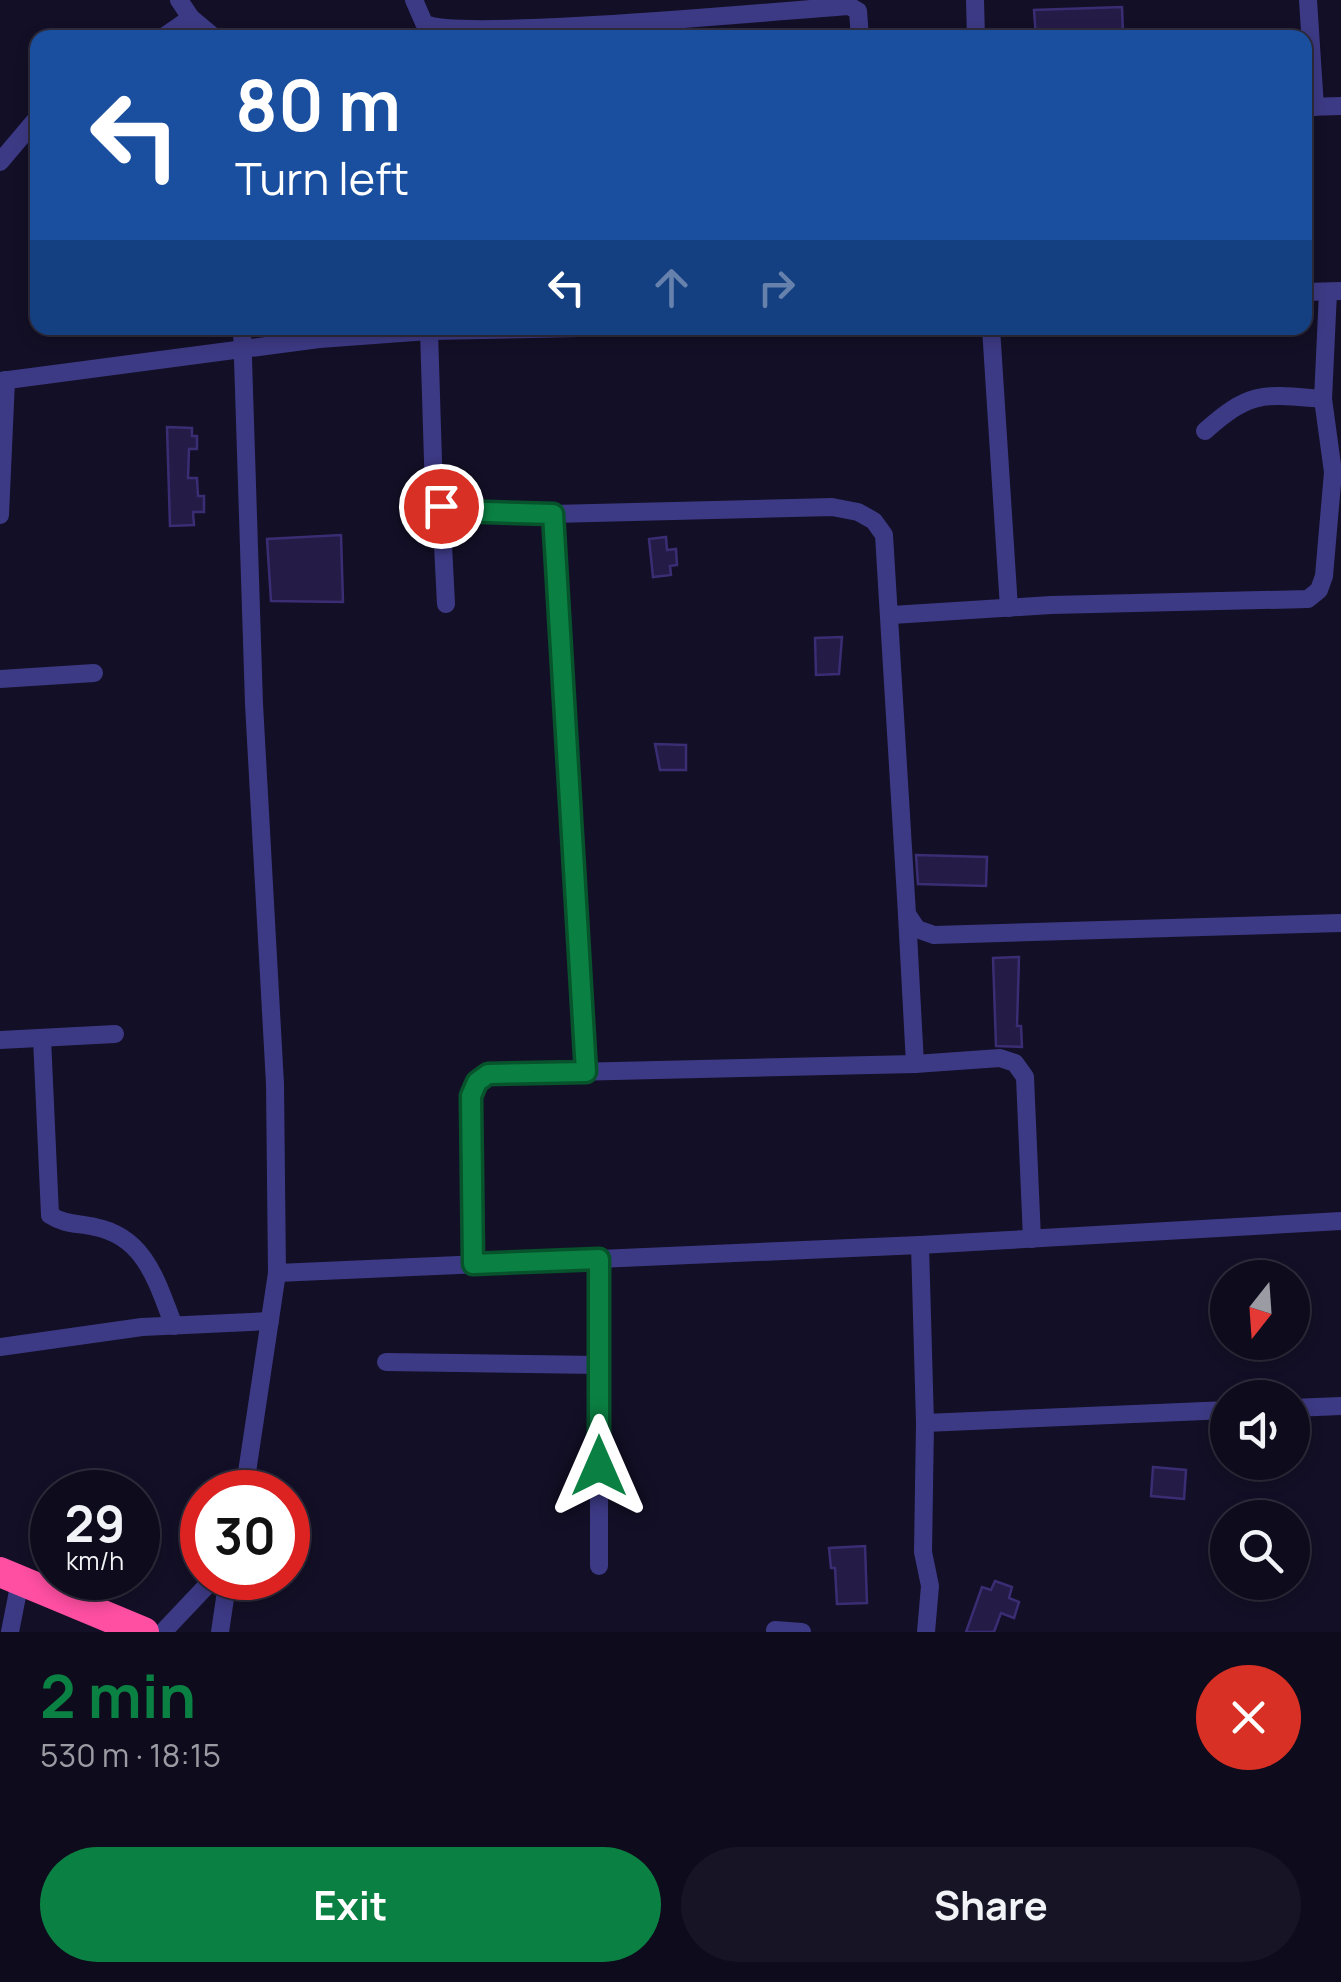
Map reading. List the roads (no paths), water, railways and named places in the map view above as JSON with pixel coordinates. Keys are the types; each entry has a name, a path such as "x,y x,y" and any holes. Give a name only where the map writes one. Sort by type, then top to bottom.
{"highway":[{"path":"10,1577 144,1632"}],"street":[{"path":"179,0 205,30"},
{"path":"414,0 424,23 440,29 472,30"},
{"path":"975,0 976,30"},
{"path":"1308,0 1309,30"},
{"path":"560,30 849,6 858,11 859,30"},
{"path":"174,30 191,18"},
{"path":"1312,107 1341,106"},
{"path":"0,162 30,126"},
{"path":"892,615 1308,599 1320,590 1324,576 1337,472 1323,399 1335,291"},
{"path":"242,335 254,704 275,1084 277,1273 247,1470"},
{"path":"0,515 3,380 242,352 284,343 381,335"},
{"path":"429,335 434,493 441,506 446,604"},
{"path":"991,335 1009,608"},
{"path":"1206,432 1245,399 1323,399"},
{"path":"441,506 454,511 553,514 832,507 874,520 884,535 892,615 915,1064"},
{"path":"553,514 586,1072"},
{"path":"0,679 94,673"},
{"path":"907,914 918,929 934,935 1341,923"},
{"path":"0,1040 115,1034"},
{"path":"42,1038 50,1215 62,1223 118,1233 137,1247 152,1271 174,1326"},
{"path":"473,1264 471,1096 477,1082 488,1074 915,1064 1000,1058 1015,1063 1025,1077 1032,1238"},
{"path":"277,1273 1341,1221"},
{"path":"920,1244 925,1423 923,1552 930,1586 926,1632"},
{"path":"599,1259 599,1566"},
{"path":"0,1346 174,1326 270,1321"},
{"path":"386,1362 599,1365"},
{"path":"1310,1407 1341,1406"},
{"path":"925,1423 1210,1411"},
{"path":"10,1577 10,1632"},
{"path":"163,1632 193,1600"},
{"path":"220,1632 225,1600"},
{"path":"775,1630 802,1632"}]}
